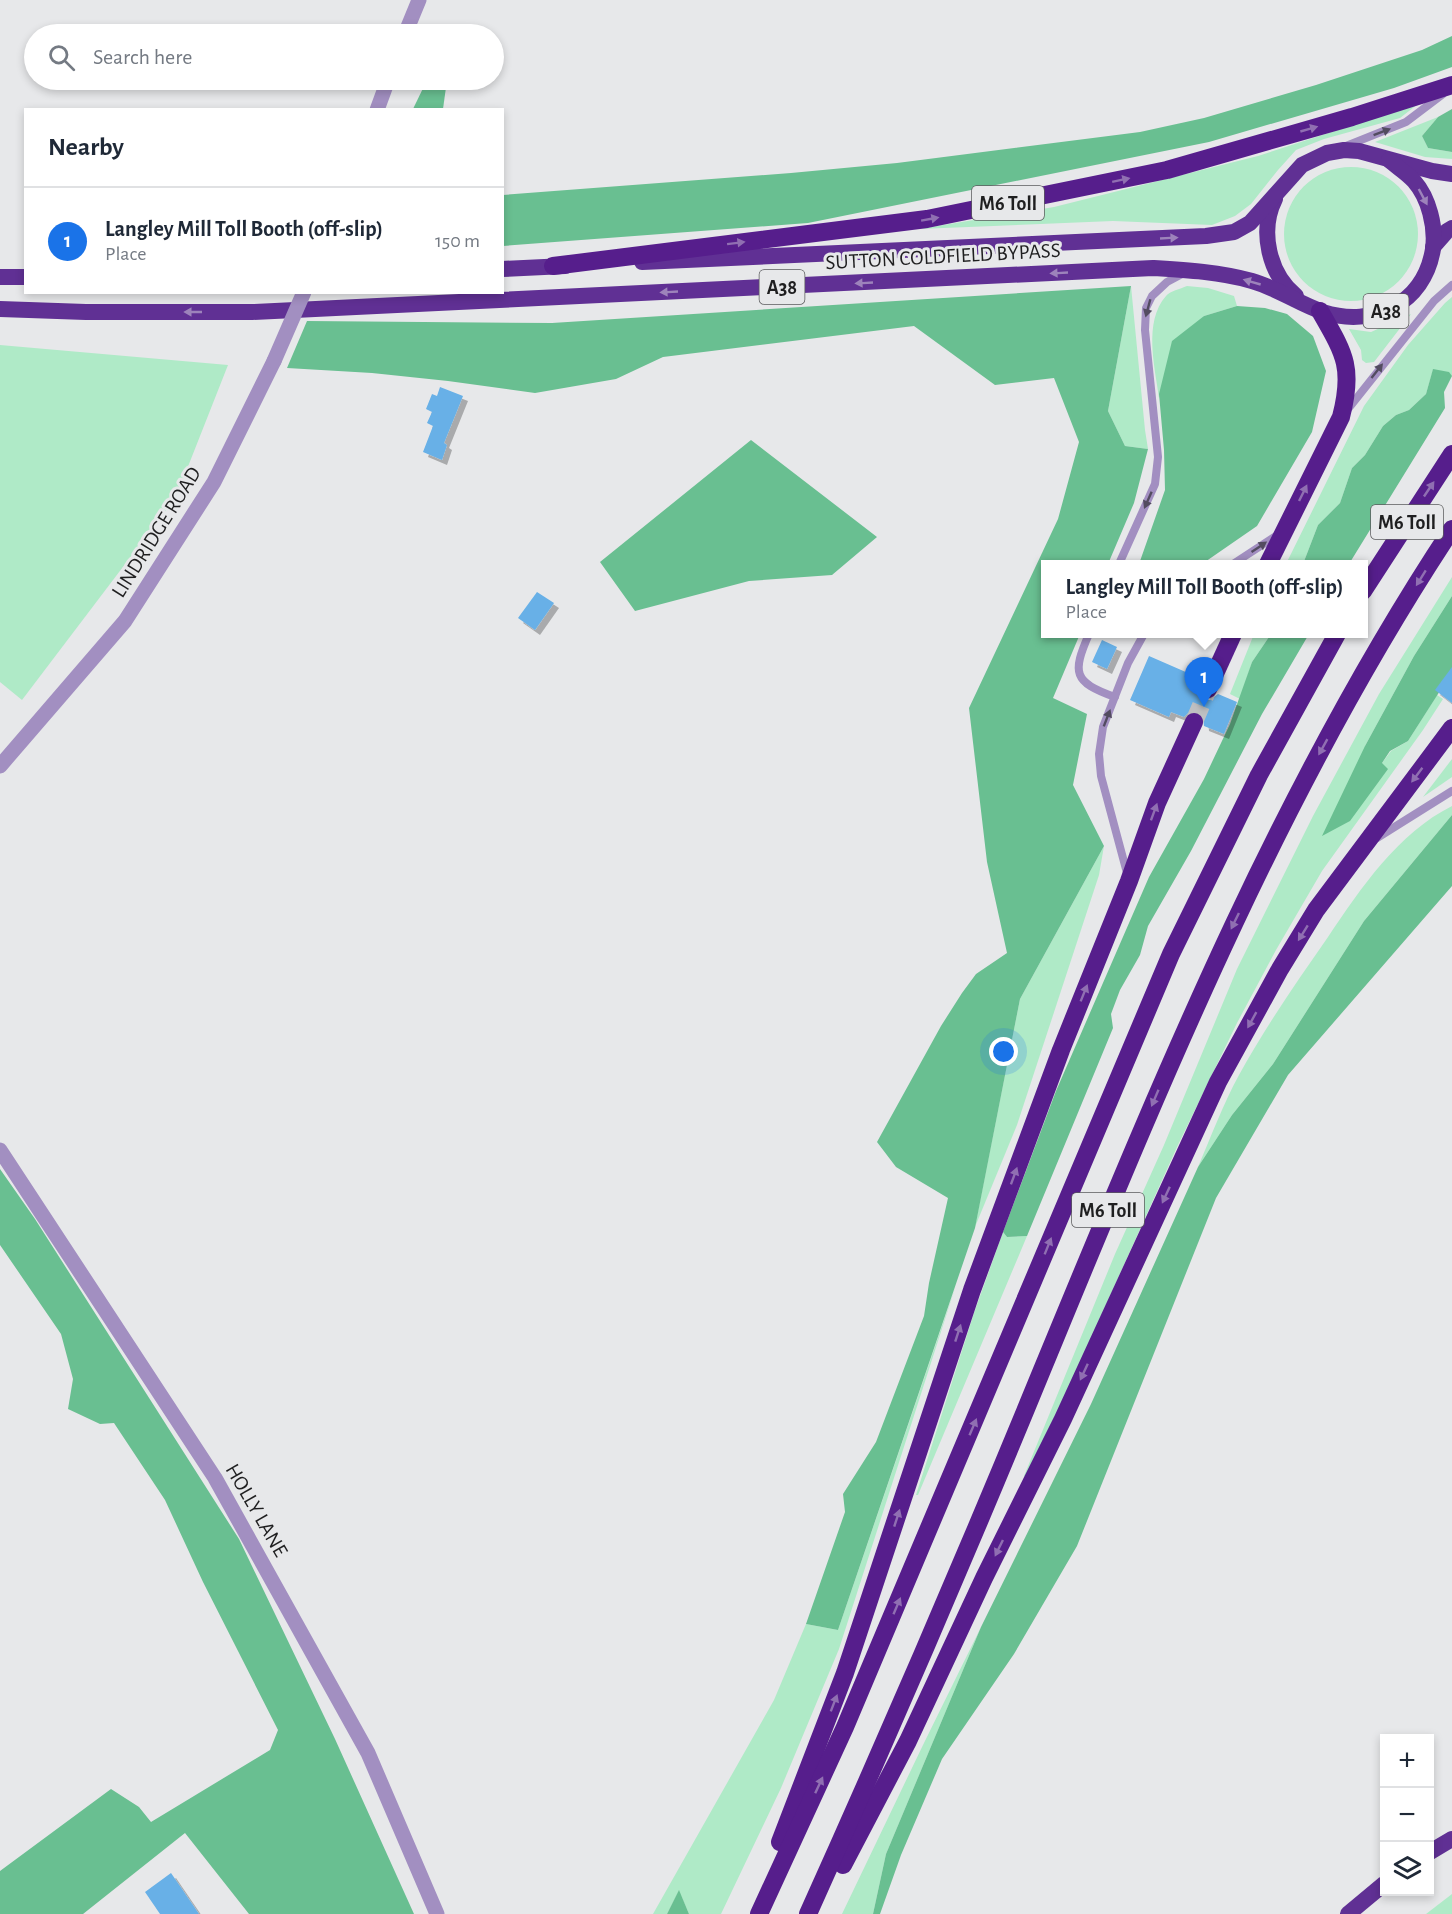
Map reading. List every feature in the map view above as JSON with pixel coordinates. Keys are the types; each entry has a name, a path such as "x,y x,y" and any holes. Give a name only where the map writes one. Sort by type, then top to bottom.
{"highway":[{"name":"M6 Toll","path":"553,266 927,219 1167,170 1452,86"},
{"name":"SUTTON COLDFIELD BYPASS","path":"504,269 1206,236 1234,232 1250,223 1302,165 1328,153 1344,150 1372,153 1389,160 1452,174"},
{"name":"SUTTON COLDFIELD BYPASS","path":"0,309 86,312 252,312 1153,268 1189,270 1253,281 1342,317 1362,317 1382,313 1396,307 1408,297 1420,283 1429,265 1433,247 1428,206 1414,181 1389,160"},
{"name":"SUTTON COLDFIELD BYPASS","path":"1282,185 1268,221 1271,260 1282,281 1292,292 1313,307"},
{"name":"SUTTON COLDFIELD BYPASS","path":"1433,247 1452,228"},
{"path":"0,277 24,277"},
{"path":"1270,560 1341,417 1347,395 1347,375 1343,351 1313,307"},
{"name":"M6 Toll","path":"1368,583 1452,454"},
{"name":"M6 Toll","path":"808,1914 889,1735 1128,1161 1214,966 1294,799 1320,751 1388,631 1452,529"},
{"path":"1208,689 1231,638"},
{"name":"M6 Toll","path":"759,1914 855,1705 1171,954 1259,776 1334,638"},
{"path":"752,1914 845,1673 972,1290 1061,1050 1129,881 1157,803 1194,722"},
{"name":"M6 Toll","path":"817,1914 908,1741 984,1578 1063,1419 1218,1082 1280,969 1310,920 1452,728"},
{"path":"1434,1850 1452,1839"},
{"path":"1347,1914 1380,1887"}],"street":[{"path":"409,24 419,0"},
{"path":"378,108 384,90"},
{"name":"LINDRIDGE ROAD","path":"0,766 125,621 214,482 274,361 303,294"},
{"name":"HOLLY LANE","path":"0,1150 215,1478 368,1753 437,1914"}],"lane":[{"path":"1328,153 1406,122 1452,86"},
{"path":"1121,560 1155,484 1158,457 1145,330 1146,308 1152,296 1167,282 1189,270"},
{"path":"1341,417 1434,301 1452,285"},
{"path":"1239,560 1286,529"},
{"path":"1087,638 1077,668 1083,680 1091,687 1115,697"},
{"path":"1129,881 1101,776 1099,754 1103,727 1128,663 1141,638"},
{"path":"1363,846 1452,791"}],"green space":[{"path":"1452,36 1452,67 1394,88 1209,142 808,223 504,246 504,195 897,163 1140,132 1204,118 1316,85 1422,50"},
{"path":"422,90 446,90 443,108 413,108"},
{"path":"1418,104 1400,118 1324,139 1296,150 1251,204 1235,216 1212,225 1113,221 919,229 1054,207 1258,156"},
{"path":"1452,109 1452,152 1428,148 1422,136 1438,117"},
{"path":"1438,117 1422,136 1428,148 1452,152 1452,159 1425,157 1375,142"},
{"path":"1351,167 1377,172 1399,186 1413,208 1418,234 1413,260 1399,282 1377,296 1351,301 1325,296 1303,282 1289,260 1284,234 1289,208 1303,186 1325,172"},
{"path":"1131,286 1148,449 1125,446 1108,411"},
{"path":"1131,286 1108,411 1125,446 1148,449 1134,503 1110,560 1041,560 1041,638 1078,638 1053,698 1087,714 1073,785 1104,846 1020,999 975,1228 838,1630 806,1624 845,1512 843,1494 876,1442 924,1316 948,1198 896,1167 877,1142 941,1026 962,993 976,974 1007,953 987,862 969,708 1058,519 1079,442 1054,378 995,385 914,326 663,357 616,379 535,393 372,373 287,368 307,321 552,323"},
{"path":"1187,286 1208,288 1234,296 1237,306 1204,316 1159,398 1152,345 1155,319 1166,296"},
{"path":"1452,297 1452,376 1433,370 1426,394 1409,410 1396,415 1383,426 1365,455 1352,468 1340,503 1318,525 1305,560 1288,560 1364,406 1408,345"},
{"path":"1237,306 1265,308 1287,314 1313,336 1326,371 1312,432 1257,526 1208,560 1140,560 1165,490 1159,394 1172,341 1204,316"},
{"path":"1411,314 1374,362 1366,363 1362,360 1361,350 1349,329 1371,332"},
{"path":"0,345 228,365 176,497 22,700 0,682"},
{"path":"1433,369 1449,372 1452,376 1444,392 1445,408 1351,560 1305,560 1318,525 1340,503 1352,468 1365,455 1383,426 1396,415 1409,410 1426,394"},
{"path":"751,440 877,537 832,575 749,581 635,611 600,562"},
{"path":"1452,577 1452,596 1414,656 1365,746 1382,763 1391,751 1408,741 1437,695 1443,699 1322,871 1276,950 1237,1023 1177,1147 1078,1367 1026,1477 1024,1476 1115,1254 1164,1145 1237,969 1313,816 1379,694"},
{"path":"1452,596 1452,672 1408,741 1390,751 1382,763 1388,769 1350,821 1322,836 1365,746 1414,656"},
{"path":"1252,638 1268,638 1252,662 1240,699 1230,694"},
{"path":"1268,638 1307,638 1262,714 1191,851 1148,926 1140,955 1120,990 1111,1014 1113,1028 1027,1236 1007,1237 1003,1232 1056,1091 1149,877 1204,779 1230,724 1252,662"},
{"path":"1452,759 1452,777 1423,797"},
{"path":"1452,806 1452,815 1364,921 1273,1064 1232,1115 1198,1167 1228,1097 1249,1057 1367,881 1414,831"},
{"path":"1452,815 1452,886 1288,1075 1216,1198 1077,1546 1014,1654 942,1759 901,1855 880,1914 873,1914 886,1854 981,1627 1091,1404 1198,1167 1232,1115 1273,1064 1364,921"},
{"path":"1104,846 1099,875 1017,1125 975,1227 1020,999"},
{"path":"0,1169 35,1219 239,1539 335,1739 414,1914 249,1914 185,1833 83,1914 0,1914 0,1871 111,1789 139,1807 151,1822 270,1750 278,1730 203,1582 165,1500 114,1423 100,1424 68,1409 73,1379 61,1334 0,1245"},
{"path":"1003,1232 1007,1237 1027,1236 918,1495 916,1495 974,1313"},
{"path":"956,1285 839,1649 781,1788 721,1914 689,1914 679,1891 667,1914 653,1914 774,1700 806,1624 838,1630"},
{"path":"981,1627 886,1854 873,1914 842,1914 923,1745"},
{"path":"679,1890 689,1914 667,1914"},
{"path":"1452,1894 1452,1914 1426,1914"}],"building":[{"path":"440,387 463,396 444,443 447,445 442,460 423,452 433,426 427,423 432,412 426,409 432,394 437,396"},
{"path":"537,592 554,603 535,630 518,618"},
{"path":"1102,640 1117,647 1107,669 1092,662"},
{"path":"1149,656 1188,673 1185,680 1198,685 1199,695 1203,699 1210,700 1218,694 1237,702 1224,734 1204,726 1203,716 1198,712 1188,713 1184,717 1171,712 1169,717 1130,700"},
{"path":"1452,667 1452,703 1435,690"},
{"path":"171,1873 199,1914 160,1914 145,1892"}],"tunnel":[{"path":"1194,722 1208,689"}],"place":[{"name":"Langley Mill Toll Booth (off-slip)","path":"1204,707"}]}
